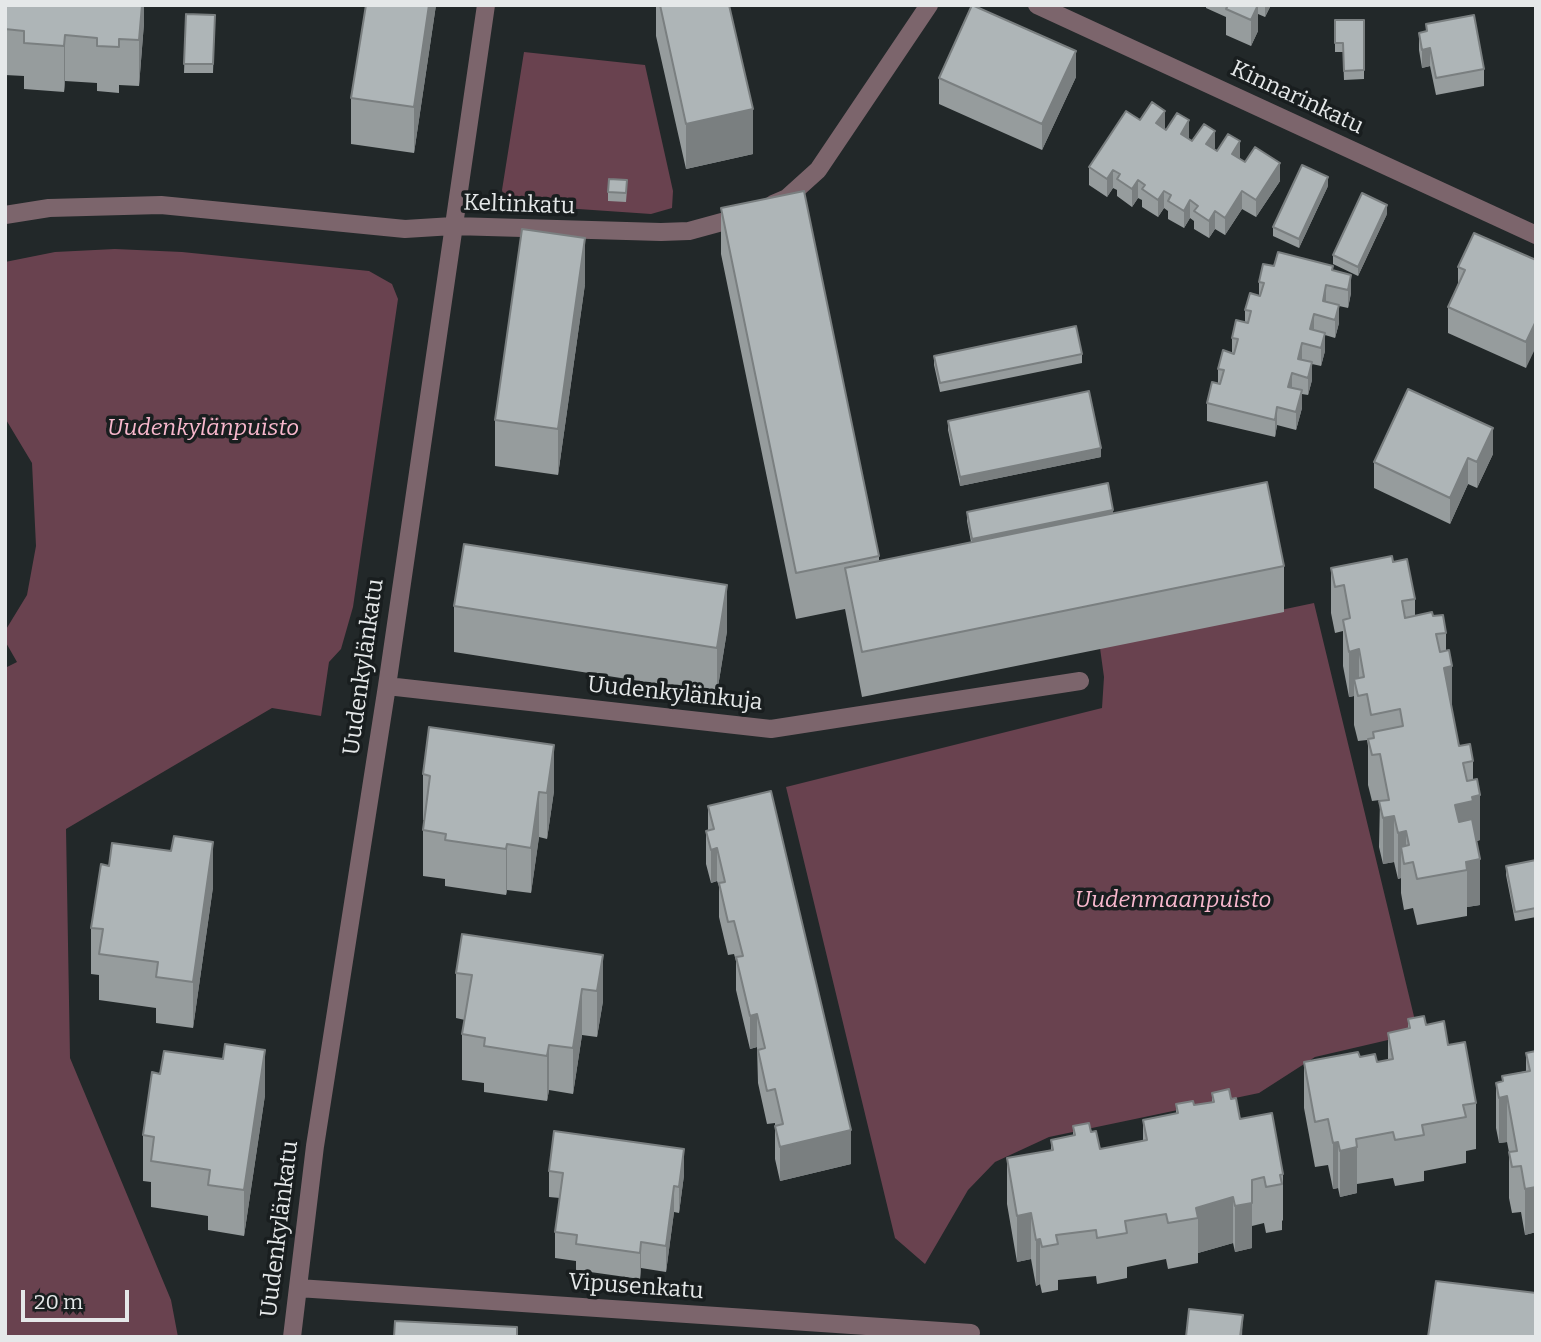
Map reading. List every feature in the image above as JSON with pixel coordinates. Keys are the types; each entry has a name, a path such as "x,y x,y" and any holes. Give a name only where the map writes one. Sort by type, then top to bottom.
{"street":[{"name":"Uudenkylänkatu","path":"292,1337 315,1146 387,686 486,5"},
{"name":"Keltinkatu","path":"5,215 49,208 161,205 405,229 453,226 546,231 689,231 750,214 787,198 818,170 839,143 929,5"},
{"name":"Kinnarinkatu","path":"1037,5 1536,235"},
{"name":"Uudenkylänkuja","path":"387,686 771,729 1080,681"},
{"name":"Vipusenkatu","path":"298,1288 971,1333"}],"green space":[{"path":"524,52 645,65 673,191 672,208 651,214 520,205 505,200 502,190"},
{"name":"Uudenkylänpuisto","path":"115,249 182,252 369,271 392,284 398,299 353,607 341,649 329,662 321,716 272,708 66,829 70,1058 171,1300 178,1337 5,1337 5,668 17,662 5,641 5,631 27,595 36,546 32,463 5,418 5,262 55,252"},
{"name":"Uudenmaanpuisto","path":"1314,603 1418,1033 1315,1057 1259,1093 1049,1137 995,1162 968,1190 925,1264 895,1238 786,787 1102,708 1104,677 1100,648"}],"building":[{"path":"5,5 142,5 139,40 119,39 119,47 97,46 97,38 65,35 64,46 24,43 24,31 5,29"},
{"path":"366,5 429,5 414,107 351,98"},
{"path":"660,5 729,5 753,109 686,124"},
{"path":"972,5 1076,51 1042,124 939,78"},
{"path":"1228,5 1258,5 1251,20 1226,9"},
{"path":"186,14 215,15 213,64 184,64"},
{"path":"1474,15 1484,69 1436,78 1430,48 1422,50 1419,33 1427,31 1426,24"},
{"path":"1335,20 1364,20 1364,70 1344,71 1343,43 1335,43"},
{"path":"1152,102 1165,111 1156,123 1166,130 1177,113 1189,120 1181,134 1192,141 1204,124 1215,131 1206,144 1217,151 1228,134 1240,141 1232,154 1245,162 1255,147 1280,163 1256,200 1242,191 1225,218 1215,211 1209,221 1194,211 1198,206 1190,200 1184,211 1168,201 1171,195 1164,191 1158,200 1142,189 1145,185 1138,180 1132,189 1117,179 1120,174 1113,170 1107,179 1089,167 1126,111 1140,120"},
{"path":"1302,165 1328,177 1299,239 1273,227"},
{"path":"609,179 627,180 626,193 608,192"},
{"path":"804,191 879,556 796,573 721,208"},
{"path":"1362,193 1387,205 1358,267 1333,255"},
{"path":"522,229 585,238 558,429 495,420"},
{"path":"1474,233 1536,260 1536,321 1526,342 1448,307 1465,270 1458,267"},
{"path":"1278,252 1333,266 1332,270 1351,275 1348,290 1326,285 1323,301 1339,305 1335,320 1314,314 1310,329 1325,333 1321,348 1302,343 1298,359 1312,362 1308,378 1292,373 1288,387 1302,390 1296,412 1277,407 1275,420 1207,403 1212,382 1220,384 1224,370 1218,369 1223,350 1234,354 1238,339 1232,338 1236,320 1248,323 1251,311 1245,310 1250,293 1260,296 1264,283 1259,282 1263,264 1274,266"},
{"path":"1076,326 1082,354 940,383 934,356"},
{"path":"1408,389 1493,428 1477,462 1468,458 1450,498 1374,462"},
{"path":"1089,391 1101,448 960,477 948,421"},
{"path":"1267,482 1284,566 862,652 845,568"},
{"path":"1108,483 1113,510 972,539 967,512"},
{"path":"464,544 727,585 717,648 454,606"},
{"path":"1392,556 1393,562 1407,559 1415,599 1402,601 1405,618 1432,612 1433,616 1443,615 1446,633 1436,634 1440,652 1449,650 1452,666 1444,668 1459,746 1470,744 1473,761 1463,763 1467,781 1477,779 1480,795 1472,797 1473,801 1455,805 1459,822 1472,819 1480,859 1466,862 1467,870 1417,879 1413,862 1404,864 1401,847 1409,845 1406,831 1398,833 1394,816 1383,818 1379,801 1389,800 1380,754 1372,755 1368,739 1374,738 1373,732 1403,726 1400,709 1371,715 1367,694 1358,696 1354,679 1364,677 1359,649 1349,652 1343,620 1350,618 1344,585 1335,587 1331,568"},
{"path":"429,727 554,745 547,793 539,792 531,848 507,844 506,849 445,840 446,834 423,830 430,776 423,774"},
{"path":"771,791 851,1130 780,1147 775,1126 783,1124 775,1089 767,1091 758,1050 765,1048 757,1014 750,1016 736,957 743,956 734,921 728,922 719,883 725,882 717,848 711,850 706,831 714,829 708,806"},
{"path":"174,836 213,842 193,982 156,977 158,962 99,954 103,929 91,928 101,864 109,866 112,843 171,851"},
{"path":"1536,860 1536,908 1515,912 1506,866"},
{"path":"462,934 603,955 597,991 582,989 573,1048 549,1045 547,1056 484,1046 485,1038 462,1034 472,975 456,973"},
{"path":"1424,1016 1426,1025 1444,1021 1448,1045 1465,1042 1476,1103 1463,1105 1466,1117 1422,1125 1424,1135 1395,1140 1393,1132 1356,1139 1357,1147 1340,1151 1338,1142 1333,1143 1328,1119 1315,1122 1304,1062 1358,1052 1360,1057 1375,1054 1377,1062 1393,1059 1388,1033 1410,1028 1408,1019"},
{"path":"225,1044 265,1050 244,1190 208,1185 210,1170 151,1161 154,1137 143,1135 152,1072 160,1074 164,1051 223,1059"},
{"path":"1536,1051 1536,1187 1525,1189 1521,1166 1512,1167 1509,1152 1517,1151 1507,1096 1499,1098 1496,1083 1503,1081 1502,1076 1530,1071 1526,1053"},
{"path":"1229,1089 1231,1099 1236,1098 1240,1119 1272,1113 1283,1174 1280,1175 1282,1184 1266,1187 1264,1177 1252,1180 1252,1203 1235,1206 1233,1197 1196,1208 1198,1218 1168,1223 1166,1214 1125,1221 1127,1233 1097,1238 1096,1230 1056,1235 1058,1244 1042,1247 1040,1239 1036,1240 1031,1213 1017,1216 1007,1158 1053,1150 1051,1140 1075,1135 1073,1126 1089,1123 1091,1132 1096,1131 1100,1149 1147,1140 1143,1120 1178,1113 1176,1104 1193,1101 1194,1105 1214,1102 1212,1093"},
{"path":"554,1131 684,1149 679,1187 674,1186 666,1246 641,1242 640,1253 576,1244 577,1235 555,1232 563,1173 549,1171"},
{"path":"1436,1281 1536,1293 1536,1337 1428,1337"},
{"path":"1189,1309 1243,1315 1240,1337 1186,1337"},
{"path":"395,1321 517,1327 517,1337 394,1337"}]}
